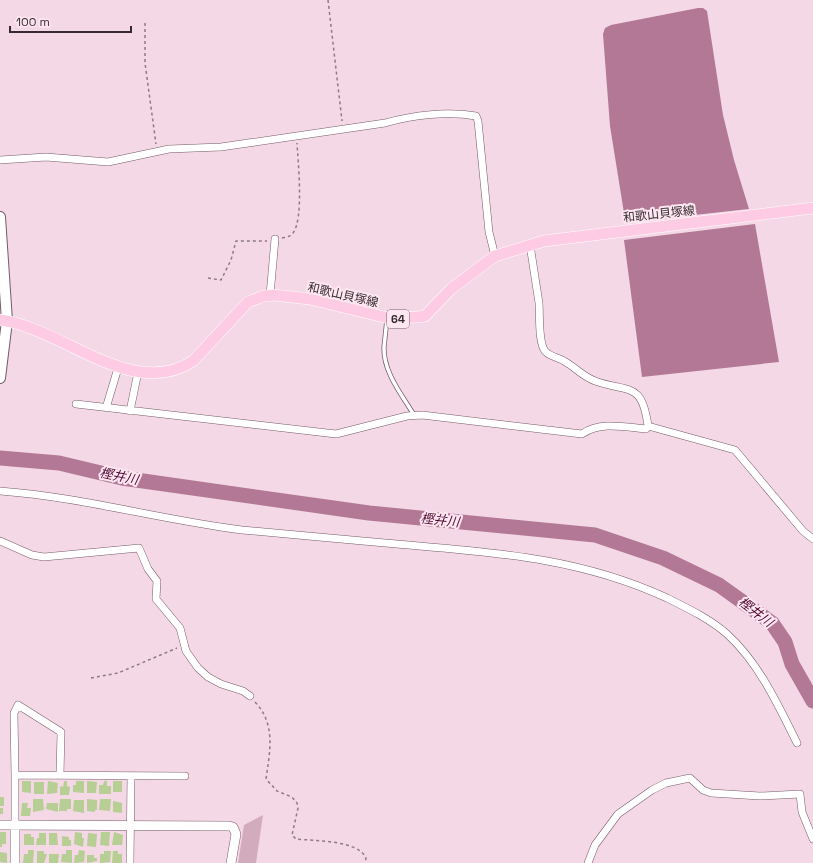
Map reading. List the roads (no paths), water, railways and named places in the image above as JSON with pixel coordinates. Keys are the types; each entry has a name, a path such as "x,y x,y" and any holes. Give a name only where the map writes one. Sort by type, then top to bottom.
{"main road":[{"name":"和歌山貝塚線","path":"4,320 40,330 98,360 118,368 138,372 169,373 193,361 248,302 254,298 270,295 310,299 388,318 404,319 425,316 451,289 495,256 530,245 552,240 813,208"},
{"path":"0,217 4,320 0,378"}],"street":[{"path":"0,160 46,157 108,162 169,149 221,147 385,123 403,118 464,114 476,116 478,121 489,232 495,256"},
{"path":"270,295 275,239"},
{"path":"530,245 539,304 542,342 545,351 550,356 564,361 582,375 595,381 629,388 637,394 646,407 648,426"},
{"path":"106,408 118,368"},
{"path":"130,411 138,372"},
{"path":"76,404 336,434 414,415 438,416 582,434 590,428 613,426 646,429 648,426 735,450 803,531 813,538"},
{"path":"0,491 44,494 206,525 242,530 495,552 588,569 614,577 679,604 704,617 726,633 743,651 765,681 797,743"},
{"path":"0,541 32,555 44,557 139,548 148,569 156,581 156,599 180,628 186,651 198,668 208,677 221,684 243,691 250,696"},
{"path":"15,863 14,713 18,706 61,732 60,775"},
{"path":"15,775 185,776"},
{"path":"130,863 131,776"},
{"path":"588,863 595,845 618,814 652,790 666,783 690,778 703,790 711,793 760,796 800,794 802,812 813,839"},
{"path":"0,824 233,827 236,834 232,863"}],"lane":[{"path":"388,318 384,348 386,362 390,375 414,415"}],"waterway":[{"name":"樫井川","path":"0,458 59,463 122,478 369,513 595,535 663,558 719,585 772,623 785,642 792,664 813,701"}]}
